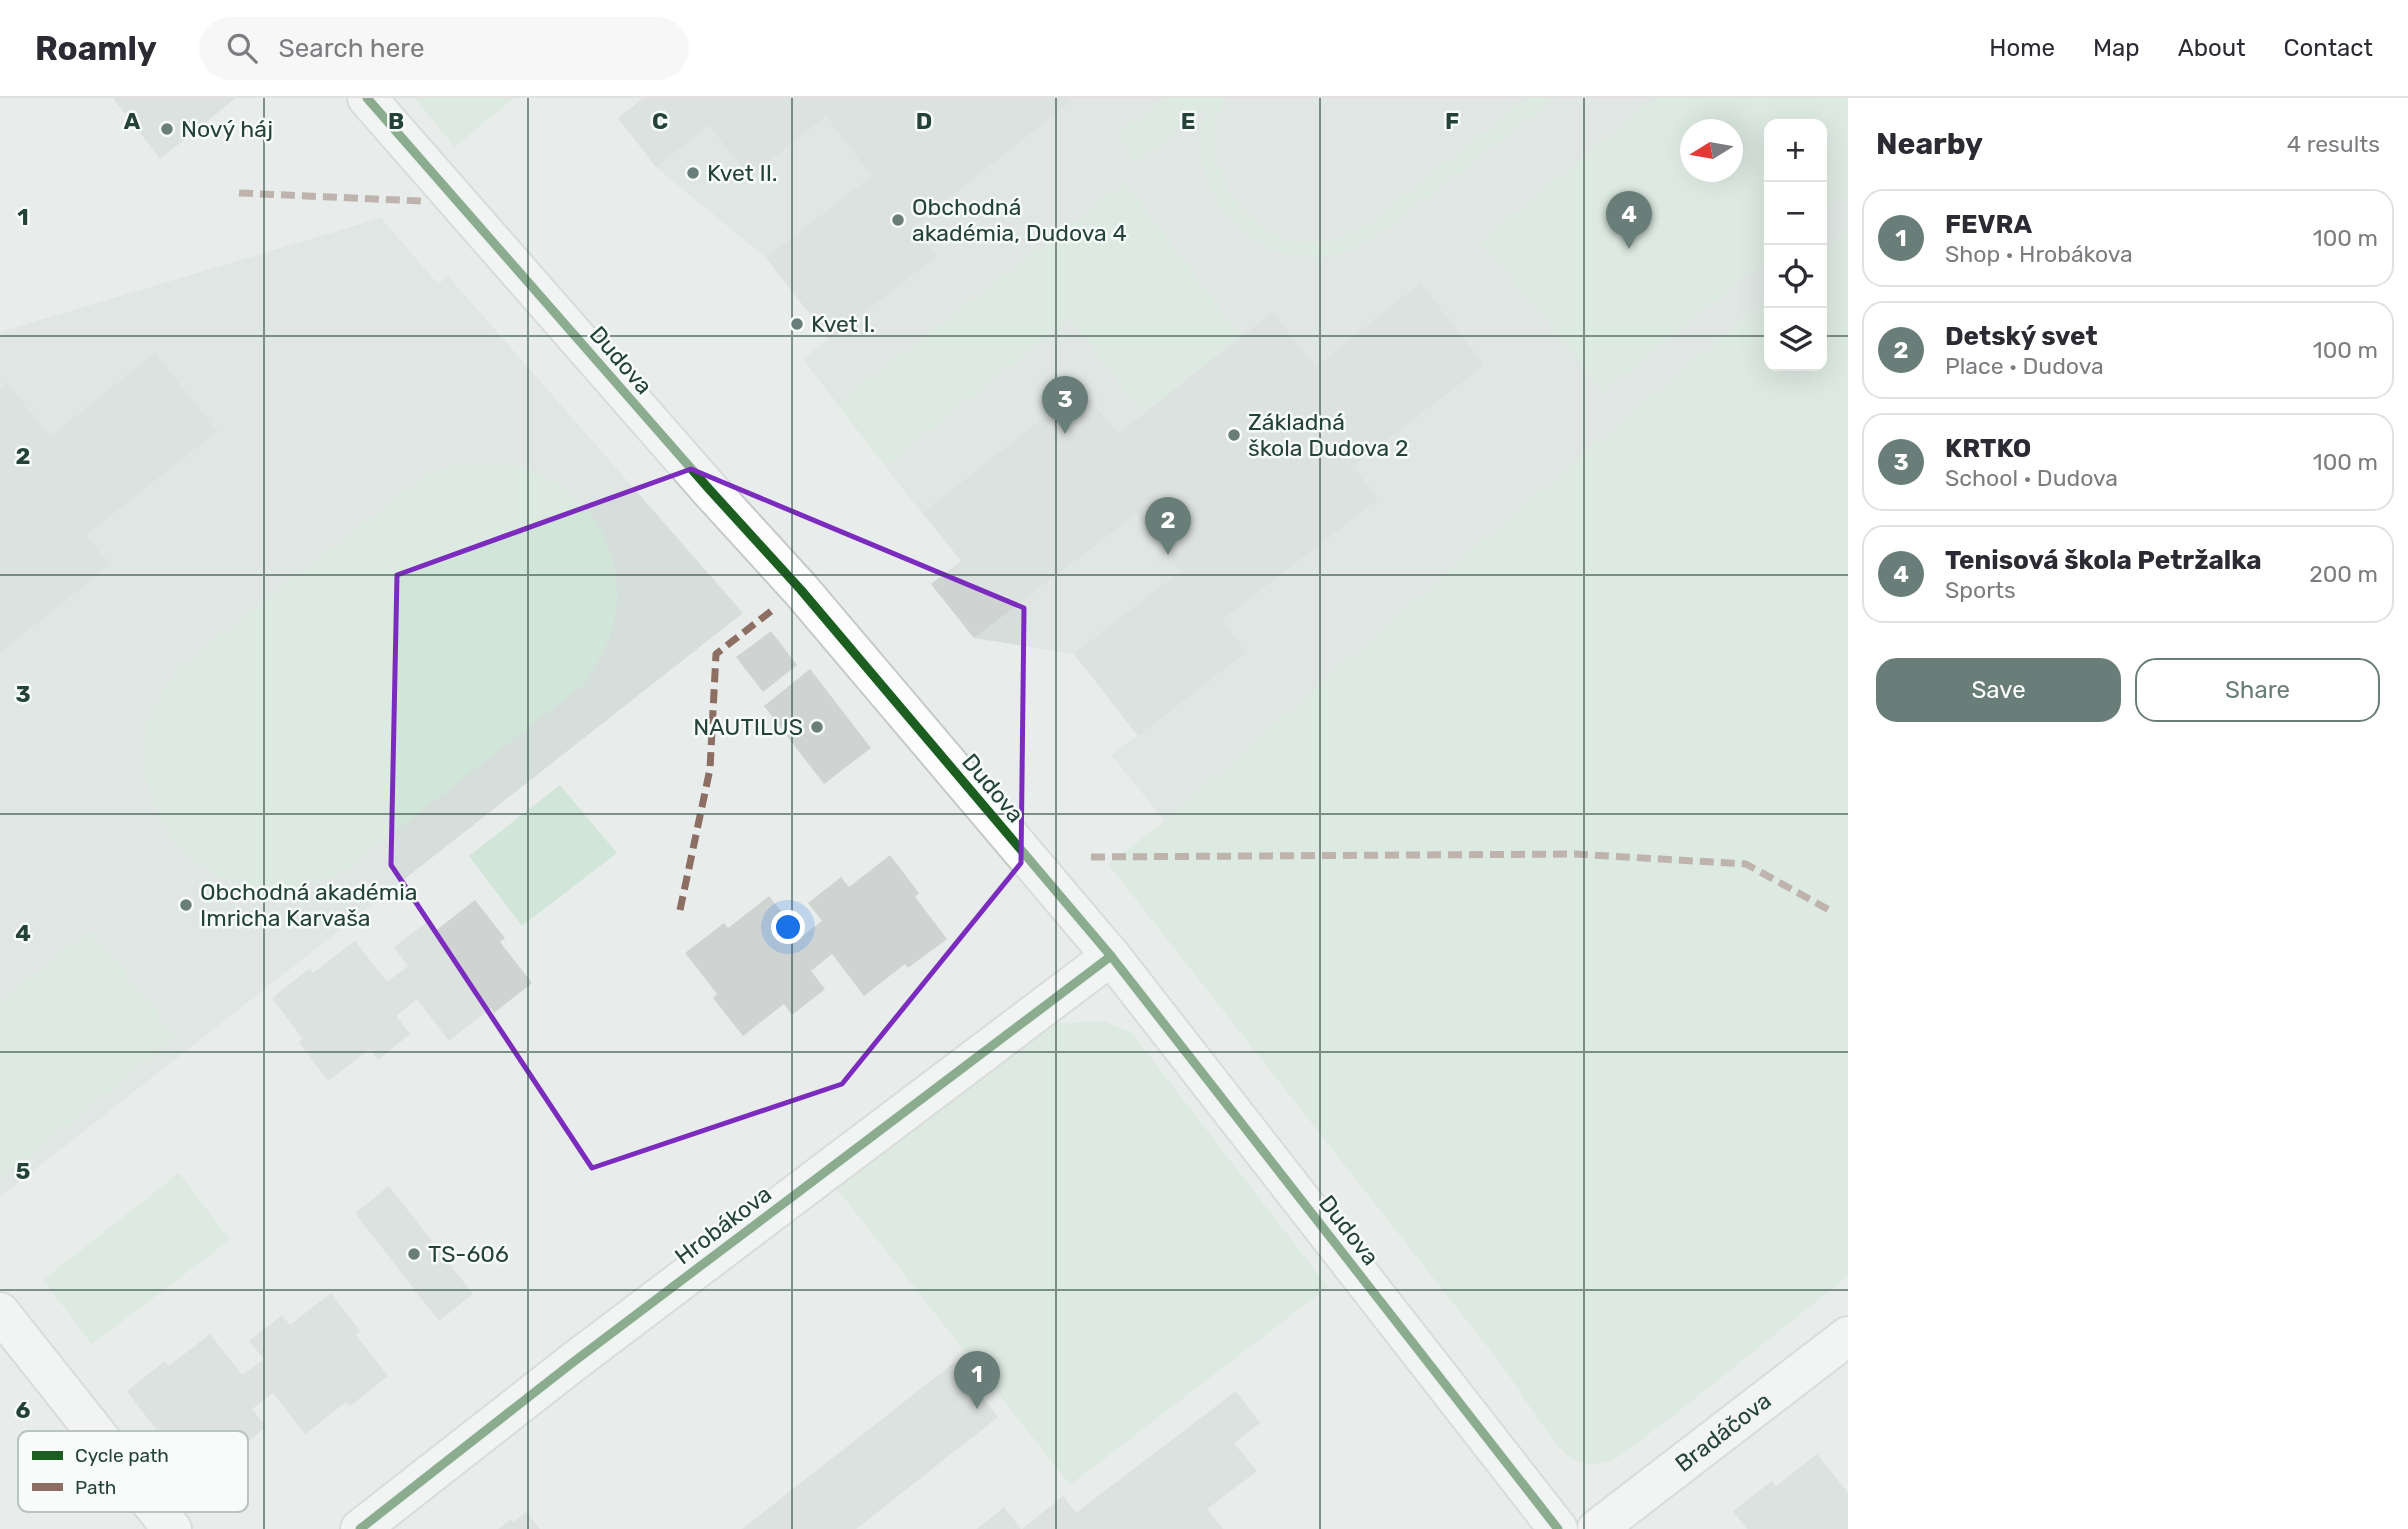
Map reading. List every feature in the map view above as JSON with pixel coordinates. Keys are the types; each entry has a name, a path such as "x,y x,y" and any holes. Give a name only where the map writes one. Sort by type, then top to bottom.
{"street":[{"name":"Dudova","path":"367,98 709,489 801,590 1111,956 1558,1529"},
{"name":"Hrobákova","path":"360,1529 561,1371 1111,956"},
{"path":"0,1312 94,1431"},
{"name":"Bradáčova","path":"1597,1529 1848,1336"},
{"path":"159,1512 172,1529"}],"highlighted area":[{"path":"691,469 1024,608 1021,863 842,1084 592,1168 391,865 397,575"}],"shaded area":[{"name":"Základná škola Dudova 2","path":"643,98 1848,98 1848,230 1827,248 1827,119 1764,119 1764,301 1517,511 1165,821 1111,755 1138,735 1074,654 974,638 931,584 961,561 803,359 829,339 766,258 656,167 618,118"},
{"name":"Obchodná akadémia Imricha Karvaša","path":"381,218 438,284 448,276 743,613 0,1197 0,332"}],"green space":[{"path":"414,98 514,98 455,147"},
{"path":"1166,98 1226,98 1217,120 1215,146 1219,168 1240,208 1257,224 1276,236 1298,242 1321,242 1339,238 1367,225 1528,98 1555,98 1376,237 1339,254 1315,258 1296,256 1261,244 1232,221 1220,206 1211,189 1200,154 1206,107 1137,163 1117,136"},
{"path":"1656,98 1848,98 1848,194 1827,211 1827,119 1764,119 1764,262 1604,392 1481,241"},
{"path":"1125,183 1240,336 1143,414 1070,318 885,466 837,404"},
{"path":"1848,230 1848,1276 1617,1458 1601,1463 1585,1463 1574,1460 1557,1445 1504,1368 1108,864 1165,821 1517,511 1764,301 1764,371 1827,371 1827,248"},
{"path":"488,462 535,473 568,491 596,523 606,542 617,585 617,606 608,642 584,684 339,875 301,887 271,890 235,883 208,870 189,856 161,820 152,800 147,778 145,754 149,722 159,698 173,676 178,669 423,477 454,465"},
{"path":"560,785 617,853 522,926 469,856"},
{"path":"91,930 176,1037 0,1179 0,1001"},
{"path":"1103,1021 1131,1032 1328,1287 1070,1485 834,1185 1043,1024"},
{"path":"179,1173 230,1240 92,1344 43,1280"}],"building":[{"name":"Nový háj","path":"113,98 236,98 160,159"},
{"path":"643,98 1067,98 1070,102 913,226 937,256 830,339 766,258 872,176 826,116 749,177 709,125 656,167 618,118"},
{"path":"1421,283 1484,365 1353,466 1378,499 1222,620 1246,652 1138,736 1074,654 1181,571 1136,514 974,638 931,584 962,561 923,513 1081,388 1118,434 1273,312 1315,367"},
{"path":"155,353 217,431 86,535 110,565 0,652 0,389 7,383 50,437"},
{"path":"771,631 797,665 763,692 736,657"},
{"name":"NAUTILUS","path":"810,669 871,748 824,784 764,706"},
{"path":"890,855 919,893 915,897 947,939 908,968 905,964 864,996 832,954 811,971 825,989 792,1015 784,1004 743,1036 713,998 717,994 685,953 724,923 728,928 769,896 801,937 822,921 808,903 841,877 849,887"},
{"path":"475,900 505,938 500,942 532,983 494,1013 491,1008 449,1041 417,999 396,1016 410,1034 378,1060 370,1049 328,1081 299,1042 303,1039 272,998 310,968 313,973 355,941 387,982 408,966 394,947 427,922 434,932"},
{"name":"TS-606","path":"389,1186 473,1294 439,1321 355,1213"},
{"path":"331,1293 360,1331 356,1335 388,1376 350,1406 346,1402 305,1434 273,1393 252,1409 266,1427 248,1441 248,1431 157,1431 127,1391 165,1361 169,1366 210,1334 242,1375 264,1359 249,1341 282,1315 290,1325"},
{"path":"955,1362 998,1417 856,1529 742,1529"},
{"path":"1236,1391 1260,1423 1234,1443 1257,1471 1207,1509 1223,1529 1022,1529 1063,1496 1076,1513"},
{"path":"1817,1454 1848,1493 1848,1529 1747,1529 1733,1511 1772,1481 1776,1486"},
{"path":"1004,1507 1021,1529 977,1529"},
{"path":"526,1512 540,1529 498,1529 511,1519 513,1522"}],"marked path":[{"path":"239,193 421,201"},
{"path":"680,910 710,769 716,654 775,608"},
{"path":"1091,857 1575,854 1746,864 1831,911"}],"cycle path":[{"path":"367,98 709,489 801,590 1111,956 1558,1529"},
{"path":"360,1529 572,1363 1111,956"}],"place":[{"name":"Nový háj","path":"167,129"},
{"name":"Kvet II.","path":"693,173"},
{"name":"Obchodná akadémia, Dudova 4","path":"898,220"},
{"name":"Tenisová škola Petržalka","path":"1629,249"},
{"name":"Kvet I.","path":"797,324"},
{"name":"KRTKO","path":"1065,434"},
{"name":"Základná škola Dudova 2","path":"1234,435"},
{"name":"Detský svet","path":"1168,555"},
{"name":"NAUTILUS","path":"817,727"},
{"name":"Obchodná akadémia Imricha Karvaša","path":"186,905"},
{"name":"TS-606","path":"414,1254"},
{"name":"FEVRA","path":"977,1409"}]}
